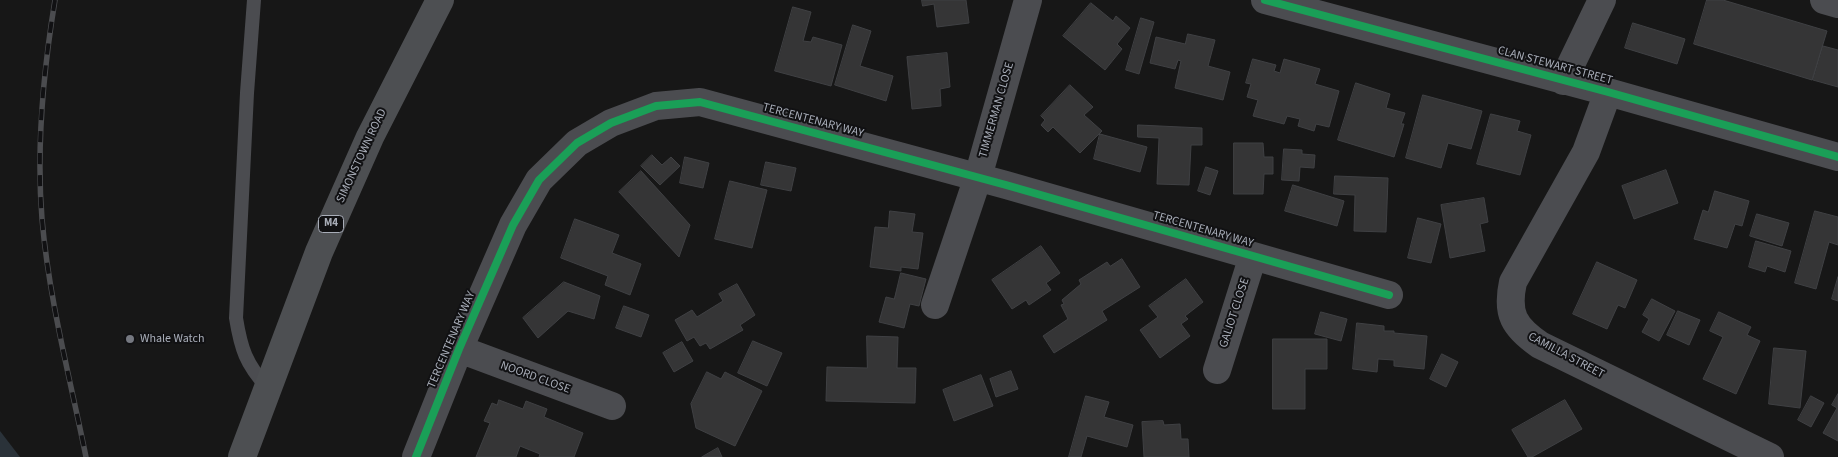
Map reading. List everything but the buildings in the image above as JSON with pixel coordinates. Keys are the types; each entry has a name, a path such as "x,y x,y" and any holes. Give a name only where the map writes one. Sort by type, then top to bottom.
{"main road":[{"name":"SIMONSTOWN ROAD","path":"242,457 323,243 370,137 440,0"}],"street":[{"name":"TIMMERMAN CLOSE","path":"935,306 978,177 1028,0"},
{"name":"CLAN STEWART STREET","path":"1265,0 1608,92 1838,157"},
{"path":"1563,81 1602,0"},
{"path":"1824,0 1838,4"},
{"name":"CAMILLA STREET","path":"1608,92 1586,152 1513,282 1510,299 1515,322 1522,333 1540,345 1770,457"},
{"name":"TERCENTENARY WAY","path":"416,457 459,349 513,225 539,180 577,143 611,123 656,106 700,102 978,177 1389,295"},
{"name":"GALIOT CLOSE","path":"1217,370 1253,256"},
{"name":"NOORD CLOSE","path":"459,349 612,406"}],"lane":[{"path":"254,0 247,93 236,318 239,340 250,368 267,387"}],"shaded area":[{"path":"0,431 20,457 0,457"}],"railway":[{"path":"55,0 42,109 40,191 45,249 55,309 86,457"}],"cycle path":[{"path":"1265,0 1608,92 1838,157"},
{"path":"416,457 459,349 513,225 539,180 577,143 611,123 656,106 700,102 1006,185 1389,295"}],"place":[{"name":"Whale Watch","path":"130,339"}]}
